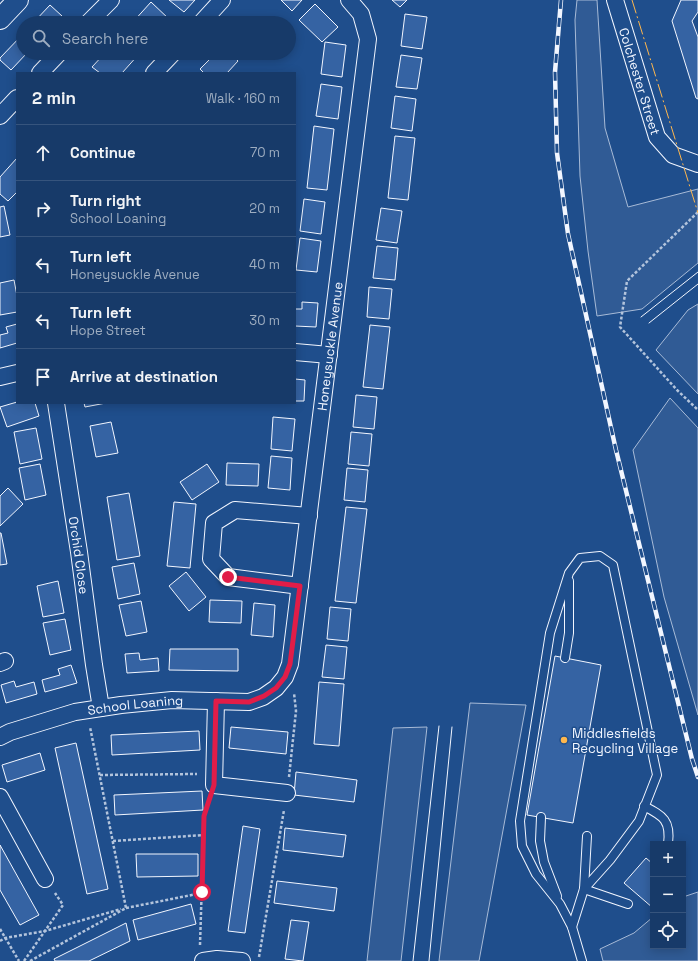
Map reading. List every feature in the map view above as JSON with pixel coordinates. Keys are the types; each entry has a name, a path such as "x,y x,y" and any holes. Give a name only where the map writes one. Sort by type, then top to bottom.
{"street":[{"path":"0,20 18,0"},
{"path":"95,16 111,0"},
{"path":"207,16 222,0"},
{"name":"Honeysuckle Avenue","path":"272,691 285,677 290,664 368,39 361,14 349,0"},
{"name":"Colchester Street","path":"615,0 656,137 673,155 698,164"},
{"path":"41,72 52,60"},
{"path":"155,72 166,60"},
{"path":"0,116 16,99"},
{"path":"296,352 329,355"},
{"path":"0,377 16,373"},
{"name":"Orchid Close","path":"56,404 79,552 94,665 94,709"},
{"path":"300,586 228,577 212,559 214,523 235,510 309,516"},
{"name":"School Loaning","path":"0,737 10,732 75,712 172,700 249,702 272,691"},
{"path":"216,701 214,780 287,793"},
{"path":"0,797 46,879"},
{"path":"201,953 217,959 242,961"}],"lane":[{"path":"560,904 536,874 522,846 520,822 550,633 569,573 580,558 600,556 613,565 656,775 639,821 610,860 584,889"},
{"path":"565,658 569,633 569,573"},
{"path":"644,806 660,814 667,823 668,841"},
{"path":"541,817 540,841 544,862 560,904 572,927 582,961"},
{"path":"572,927 584,889 587,836"},
{"path":"584,889 628,904"}],"path":[{"path":"698,212 627,281 620,327 677,390 698,410"},
{"path":"258,961 287,793 296,711 290,664"},
{"path":"94,709 100,775 126,908"},
{"path":"100,775 214,780 204,816 201,953"},
{"path":"113,842 204,835"},
{"path":"24,961 63,905 46,879"},
{"path":"0,941 5,938 45,930 126,908 202,892"},
{"path":"30,961 126,908"},
{"path":"0,929 19,961"}],"shaded area":[{"path":"577,0 597,0 605,128 628,207 698,189 698,263 642,309 597,316 580,176 575,20"},
{"path":"698,304 698,394 656,350 688,310"},
{"path":"670,398 698,428 698,715 664,597 633,450"},
{"path":"470,703 526,705 479,961 439,961"},
{"path":"427,727 401,961 367,961 393,728"},
{"path":"698,892 698,961 603,961 600,949 634,933 650,920 650,949 686,949 686,896"}],"building":[{"path":"169,0 195,0 184,12"},
{"path":"281,0 302,0 292,11"},
{"path":"392,0 407,0 400,7"},
{"path":"681,0 698,0 698,12 692,21 698,37 698,99 696,98 672,21"},
{"path":"151,2 166,16 138,16"},
{"path":"315,4 338,27 322,42 299,20"},
{"path":"50,5 62,16 40,16"},
{"path":"405,14 427,17 422,49 401,46"},
{"path":"16,41 16,60 20,60 11,70 0,60 0,58"},
{"path":"325,42 346,45 342,77 321,74"},
{"path":"401,55 422,58 417,89 396,87"},
{"path":"98,60 134,60 123,72 99,72 92,67"},
{"path":"209,60 238,61 228,72 203,72 200,69"},
{"path":"321,84 342,87 338,119 316,116"},
{"path":"395,96 416,99 412,131 391,128"},
{"path":"314,126 334,129 327,190 307,188"},
{"path":"395,136 415,138 408,200 388,198"},
{"path":"16,159 16,193 8,201 0,194 0,177"},
{"path":"304,199 325,202 321,234 300,231"},
{"path":"4,206 10,235 0,237 0,207"},
{"path":"381,208 402,211 397,243 376,240"},
{"path":"300,238 321,241 317,272 296,270"},
{"path":"377,246 398,248 395,280 373,278"},
{"path":"14,280 16,291 16,312 0,315 0,283"},
{"path":"369,287 392,289 389,319 367,317"},
{"path":"302,302 318,303 316,327 296,326 296,309 302,309"},
{"path":"16,324 16,343 0,348 0,335 8,333 6,327"},
{"path":"370,325 390,327 383,389 363,387"},
{"path":"296,379 305,380 304,401 296,401"},
{"path":"356,395 377,397 374,429 353,427"},
{"path":"16,402 16,404 35,404 39,416 7,427 0,407"},
{"path":"84,404 101,404 85,407"},
{"path":"273,417 295,419 292,451 271,449"},
{"path":"111,422 118,453 96,457 90,426"},
{"path":"36,428 42,459 20,464 14,432"},
{"path":"351,432 372,434 369,466 348,464"},
{"path":"271,456 292,458 290,490 268,488"},
{"path":"227,463 259,464 258,486 226,485"},
{"path":"40,464 46,495 25,500 19,468"},
{"path":"207,464 219,482 192,500 180,482"},
{"path":"347,468 368,470 365,502 344,500"},
{"path":"8,488 23,504 0,526 0,496"},
{"path":"129,493 140,556 117,560 107,497"},
{"path":"174,502 196,504 190,568 167,566"},
{"path":"346,507 367,509 356,603 335,601"},
{"path":"0,533 7,564 0,565"},
{"path":"134,563 140,594 118,599 112,567"},
{"path":"186,572 206,597 189,611 169,586"},
{"path":"58,581 64,613 43,617 37,586"},
{"path":"210,600 242,601 241,623 209,622"},
{"path":"141,601 147,632 126,636 119,605"},
{"path":"254,603 275,605 273,637 251,635"},
{"path":"330,607 351,609 348,641 327,639"},
{"path":"65,619 71,650 50,655 43,623"},
{"path":"326,645 347,647 344,679 322,677"},
{"path":"170,649 238,649 238,671 169,670"},
{"path":"139,653 140,660 158,658 159,671 127,673 125,654"},
{"name":"Middlesfields Recycling Village","path":"555,656 601,665 573,823 527,815"},
{"path":"71,665 77,683 45,692 42,680 60,675 58,669"},
{"path":"14,681 16,687 34,682 37,694 6,703 1,685"},
{"path":"319,682 344,684 339,746 314,744"},
{"path":"231,727 288,732 286,754 229,748"},
{"path":"199,731 200,750 112,755 111,735"},
{"path":"76,743 108,889 87,894 55,748"},
{"path":"40,753 45,770 7,782 2,765"},
{"path":"296,772 357,780 354,802 294,795"},
{"path":"202,791 203,810 115,815 114,795"},
{"path":"243,826 260,829 245,933 228,931"},
{"path":"285,828 346,835 343,857 283,850"},
{"path":"0,845 39,915 20,925 0,890"},
{"path":"136,854 198,854 198,876 137,877"},
{"path":"646,858 650,861 650,905 624,883"},
{"path":"277,881 337,888 334,911 274,903"},
{"path":"191,904 196,924 138,940 133,920"},
{"path":"291,920 309,922 303,961 285,959"},
{"path":"126,923 130,941 89,961 55,961 54,959"}],"tram line":[{"path":"641,317 698,272"},
{"path":"649,323 698,284"},
{"path":"413,961 439,726"},
{"path":"429,961 452,727"}],"railway":[{"path":"561,0 555,72 557,153 568,234 616,450 692,759 698,777"}],"power":[{"path":"632,0 698,213"}],"place":[{"name":"Middlesfields Recycling Village","path":"564,740"}],"route":[{"path":"202,892 204,816 214,785 216,701 249,702 264,696 276,688 285,677 290,664 300,586 228,577"}]}
